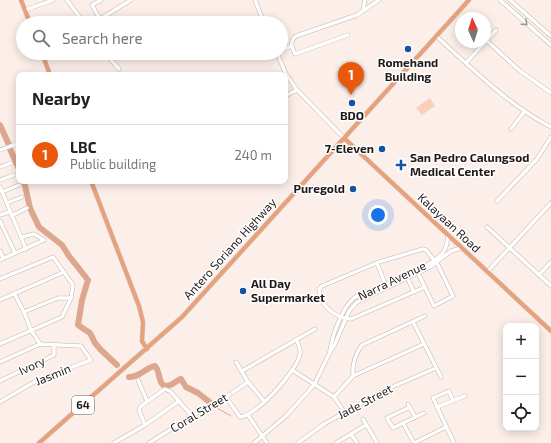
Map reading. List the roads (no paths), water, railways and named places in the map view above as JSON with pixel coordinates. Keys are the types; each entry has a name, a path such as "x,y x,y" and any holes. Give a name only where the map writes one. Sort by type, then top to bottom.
{"main road":[{"path":"21,0 27,16"},
{"name":"Antero Soriano Highway","path":"39,443 182,317 467,1"},
{"path":"45,60 49,72"},
{"name":"Kalayaan Road","path":"344,138 551,331"},
{"path":"92,184 139,306 142,322 142,341 147,349"}],"street":[{"path":"25,10 53,0"},
{"path":"68,0 79,16"},
{"path":"98,16 92,5 100,0"},
{"path":"121,0 124,4"},
{"path":"105,16 131,0"},
{"path":"255,0 261,16"},
{"path":"363,12 365,0"},
{"path":"348,35 295,54 292,46 293,40 296,36 363,12 379,0"},
{"path":"500,0 551,45"},
{"path":"510,0 551,36"},
{"path":"491,35 496,30"},
{"path":"436,36 500,94 524,112 551,127"},
{"path":"288,47 292,46"},
{"path":"491,46 541,88 551,93"},
{"path":"466,63 479,48"},
{"path":"112,60 119,69"},
{"name":"Kalayaan Road","path":"280,60 285,72"},
{"name":"Kalayaan Road","path":"288,77 297,90 344,138"},
{"path":"288,94 297,90"},
{"path":"511,130 524,112"},
{"path":"497,201 537,159 551,137"},
{"path":"0,150 16,144"},
{"path":"0,167 11,163"},
{"path":"0,180 14,175"},
{"path":"2,192 19,185"},
{"path":"0,187 10,214 26,249"},
{"path":"0,201 22,197"},
{"path":"487,272 551,203"},
{"path":"0,216 27,208"},
{"path":"0,221 15,253"},
{"path":"487,227 551,286"},
{"path":"0,251 2,259 44,241 44,239 34,234 21,237"},
{"name":"Narra Avenue","path":"254,443 286,416 314,385 335,344 349,311 357,302 436,261 446,247 448,236"},
{"name":"Narra Avenue","path":"407,276 418,273 451,251 461,248"},
{"path":"418,273 425,287 434,306 453,296 436,261 426,250 423,249 377,263 322,286 319,289 319,293 327,309 341,317 351,319 425,287"},
{"path":"0,279 53,257 73,285 71,298 62,317 0,344"},
{"path":"539,275 551,262"},
{"path":"377,263 386,286"},
{"path":"0,300 64,272"},
{"path":"407,276 414,292"},
{"name":"Narra Avenue","path":"330,352 332,340 345,309 355,298 386,286"},
{"path":"14,293 31,330 40,344"},
{"path":"24,312 58,298 71,298"},
{"path":"353,376 356,352 362,345 425,316"},
{"path":"413,322 441,377"},
{"path":"242,371 315,329"},
{"path":"226,397 240,417 248,415 281,385 292,370 300,354 296,339"},
{"path":"0,362 40,344 54,345"},
{"path":"334,397 353,376 424,344"},
{"name":"Jasmin","path":"0,402 34,382 91,361 81,346 54,345"},
{"name":"Ivory","path":"0,381 54,355 54,345"},
{"path":"236,362 248,382 264,401"},
{"name":"Jade Street","path":"298,443 324,424 385,390 436,368"},
{"path":"292,370 334,397 345,413"},
{"path":"138,380 147,402"},
{"name":"Coral Street","path":"150,443 248,382"},
{"path":"145,425 139,410 165,389 171,392 192,416"},
{"path":"453,401 449,391 433,398 454,443"},
{"path":"437,407 465,396"},
{"path":"114,443 145,425 179,401"},
{"path":"415,417 409,406 387,418 393,428 424,413"},
{"path":"248,415 267,443"},
{"path":"363,419 375,442"},
{"path":"403,424 414,443 446,427"},
{"path":"338,443 366,425"},
{"path":"351,434 356,443"}],"waterway":[{"path":"0,125 9,145"},
{"path":"10,149 16,162"},
{"path":"25,184 30,208 39,227 62,245 88,280 82,300 78,325 90,333 95,343 117,365"},
{"path":"129,377 136,376 155,366 163,385 170,385 181,379 186,387 198,393 212,404"},
{"path":"215,407 231,416"}],"place":[{"name":"Romehand Building","path":"408,49"},
{"name":"LBC","path":"351,95"},
{"name":"BDO","path":"352,103"},
{"name":"7-Eleven","path":"382,149"},
{"name":"San Pedro Calungsod Medical Center","path":"401,165"},
{"name":"Puregold","path":"353,189"},
{"name":"All Day Supermarket","path":"243,291"}]}
